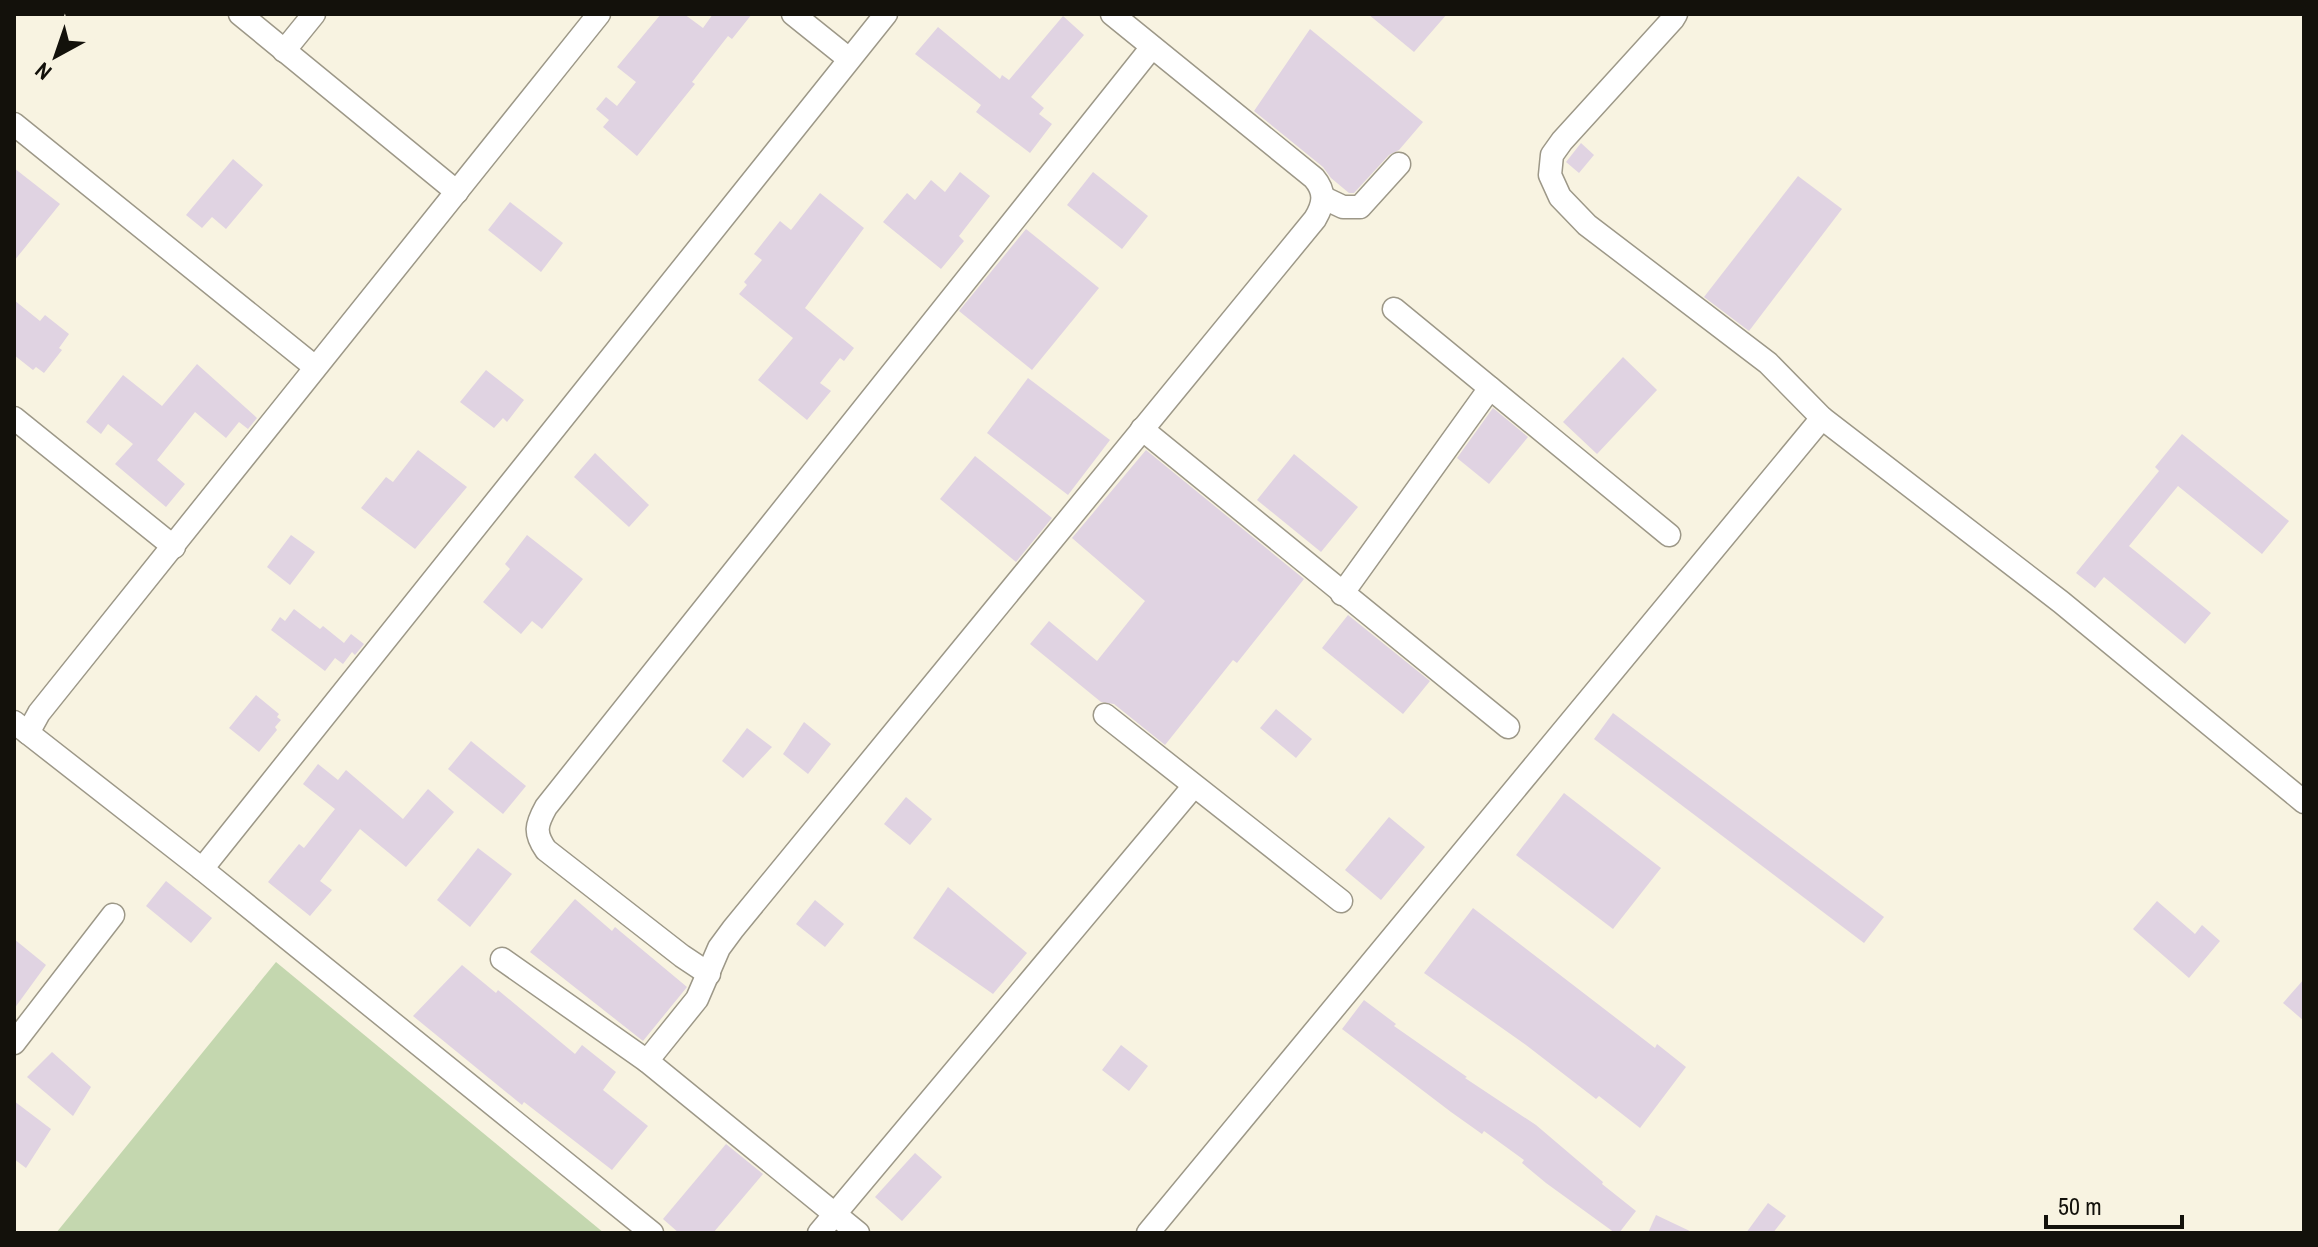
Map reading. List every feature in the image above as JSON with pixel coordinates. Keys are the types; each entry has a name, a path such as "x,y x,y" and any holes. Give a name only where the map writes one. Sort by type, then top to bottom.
{"street":[{"path":"240,14 457,192"},
{"path":"284,51 314,14"},
{"path":"599,14 174,547 39,713 21,727 202,869 652,1233"},
{"path":"793,14 849,59"},
{"path":"202,869 886,14"},
{"path":"647,1061 697,999 719,948 733,929 1315,219 1324,198 1321,186 1314,178 1112,14"},
{"path":"1676,14 1552,155 1550,175 1560,197 1587,225 1768,363 1822,418 2061,602 2304,802"},
{"path":"709,974 546,850 536,836 537,823 555,795 1152,47"},
{"path":"14,124 315,367"},
{"path":"1324,198 1343,207 1360,207 1399,164"},
{"path":"1394,309 1669,535"},
{"path":"1342,594 1490,388"},
{"path":"14,418 174,547"},
{"path":"1148,1233 1822,418"},
{"path":"1142,429 1508,727"},
{"path":"1105,715 1341,901"},
{"path":"819,1233 1193,787"},
{"path":"14,1043 113,915"},
{"path":"502,959 647,1061 858,1233"}],"green space":[{"path":"276,962 604,1233 56,1233"}],"building":[{"path":"661,14 684,14 703,28 713,14 752,14 732,39 728,36 692,82 695,84 637,156 603,127 609,120 596,109 606,97 617,106 636,82 617,67"},
{"path":"1368,14 1447,14 1414,52"},
{"path":"1063,16 1084,35 1031,97 1044,108 1039,114 1052,124 1030,153 976,112 981,105 915,54 938,27 1000,79 1002,75 1009,80"},
{"path":"1310,29 1423,122 1354,193 1349,193 1323,167 1254,111"},
{"path":"1581,143 1594,155 1579,173 1566,162"},
{"path":"233,159 263,185 226,229 212,217 202,228 186,215"},
{"path":"14,168 60,204 14,261"},
{"path":"960,172 990,196 959,236 964,241 941,269 883,222 907,193 915,200 931,180 945,192"},
{"path":"1093,172 1148,216 1122,249 1067,205"},
{"path":"1798,176 1842,209 1749,331 1704,297"},
{"path":"820,193 864,228 805,308 854,348 844,361 840,358 820,383 831,391 807,420 758,380 793,338 739,294 747,285 744,282 762,260 754,254 780,221 791,230"},
{"path":"510,202 563,243 541,272 488,230"},
{"path":"1026,229 1099,288 1032,370 959,311"},
{"path":"14,300 40,321 45,315 69,334 59,348 62,350 44,373 36,367 33,370 14,355"},
{"path":"1623,357 1657,390 1597,454 1563,422"},
{"path":"197,364 257,418 248,429 239,422 226,438 195,412 157,460 185,484 166,507 115,464 133,444 108,424 101,434 86,422 123,375 162,406"},
{"path":"486,370 524,400 507,422 503,418 494,428 460,402"},
{"path":"1028,378 1110,440 1068,495 987,433"},
{"path":"1493,408 1528,437 1489,484 1457,458"},
{"path":"2182,434 2289,521 2262,554 2178,486 2129,546 2211,613 2185,644 2104,577 2095,588 2076,573 2159,471 2155,467"},
{"path":"418,450 467,487 415,549 361,508 386,477 393,482"},
{"path":"1146,450 1304,579 1237,663 1233,660 1165,745 1114,704 1101,702 1030,644 1049,621 1097,661 1145,601 1072,538"},
{"path":"595,453 649,505 629,527 574,477"},
{"path":"1294,454 1358,507 1321,552 1257,500"},
{"path":"975,456 1052,518 1016,562 940,499"},
{"path":"291,535 315,552 290,585 267,567"},
{"path":"527,535 583,579 542,629 532,621 521,634 483,602 510,569 505,564"},
{"path":"294,609 344,643 351,634 364,644 355,655 352,652 343,664 335,658 325,671 271,630 280,617 285,621"},
{"path":"1348,615 1430,681 1403,714 1322,648"},
{"path":"256,695 279,714 277,717 281,720 259,752 229,728"},
{"path":"1276,709 1312,739 1296,758 1260,728"},
{"path":"1613,713 1884,917 1864,943 1594,739"},
{"path":"804,722 831,744 808,774 783,754"},
{"path":"747,728 772,747 743,778 722,761"},
{"path":"471,741 526,786 503,814 448,769"},
{"path":"318,764 338,780 346,770 403,819 428,789 454,812 406,867 360,829 320,881 332,890 310,916 268,882 299,844 304,848 335,809 303,784"},
{"path":"1564,793 1661,868 1613,929 1516,855"},
{"path":"906,797 932,819 910,845 884,824"},
{"path":"1389,817 1425,847 1381,900 1345,870"},
{"path":"478,848 512,874 470,927 437,900"},
{"path":"166,881 212,918 191,943 146,906"},
{"path":"948,887 1027,953 993,994 913,938"},
{"path":"575,899 612,931 615,927 687,987 643,1041 530,952"},
{"path":"815,900 844,924 825,947 796,924"},
{"path":"2157,901 2195,934 2202,925 2220,941 2189,978 2133,929"},
{"path":"1473,908 1655,1048 1657,1044 1686,1067 1640,1128 1424,973"},
{"path":"14,939 46,965 14,1009"},
{"path":"462,965 496,993 498,990 575,1054 582,1045 616,1072 603,1090 648,1126 612,1170 524,1102 522,1105 413,1016"},
{"path":"2304,979 2304,1021 2283,1003"},
{"path":"1364,1000 1465,1078 1536,1125 1636,1211 1619,1233 1546,1183 1522,1163 1524,1160 1451,1112 1342,1029"},
{"path":"1121,1045 1148,1066 1129,1091 1102,1070"},
{"path":"52,1052 91,1087 73,1116 27,1077"},
{"path":"14,1101 51,1129 26,1168 14,1159"},
{"path":"726,1144 763,1174 713,1233 679,1233 663,1219"},
{"path":"915,1153 942,1177 902,1221 875,1197"},
{"path":"1768,1203 1786,1216 1773,1233 1746,1233"},
{"path":"1656,1215 1694,1233 1648,1233"}]}
